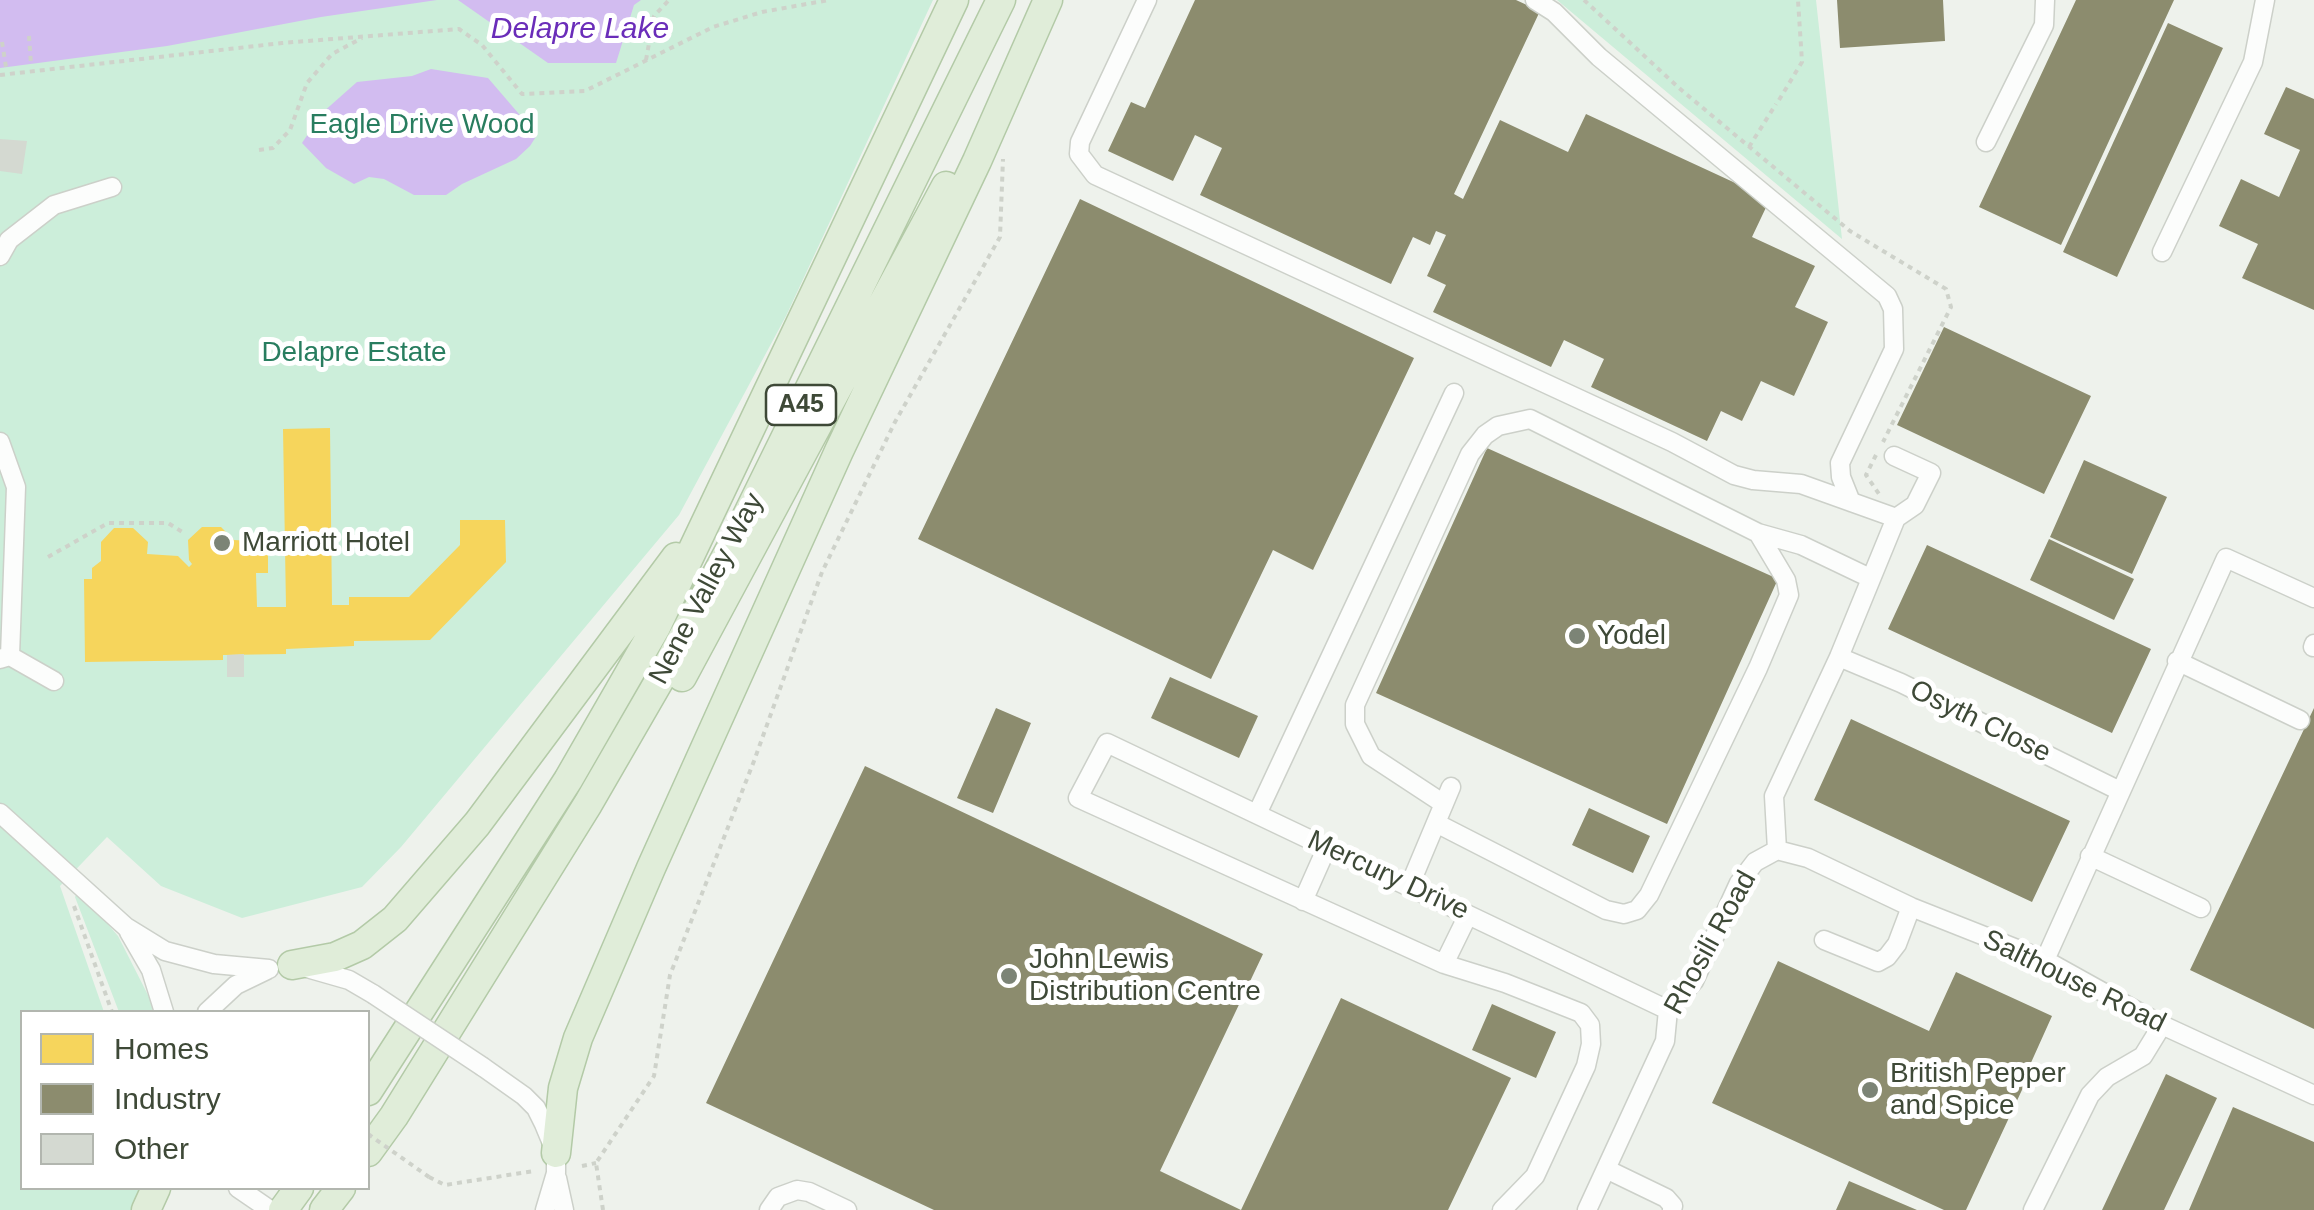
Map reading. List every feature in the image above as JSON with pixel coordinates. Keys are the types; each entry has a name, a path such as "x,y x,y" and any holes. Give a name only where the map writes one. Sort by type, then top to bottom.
{"highway":[{"name":"Nene Valley Way","path":"370,1088 568,780 656,628 954,0"},
{"name":"Nene Valley Way","path":"370,1149 588,804 734,540 1001,0"},
{"path":"588,804 666,705 722,608 1047,0"},
{"path":"556,1163 564,1088 578,1038 839,450 978,161 1047,0"},
{"path":"281,967 336,957 362,945 395,919 476,824 710,512"},
{"path":"324,1210 339,1190"}],"street":[{"path":"1148,0 1080,142 1079,154 1095,174 1117,188 1602,410 1734,475 1801,484 1896,518"},
{"path":"1536,0 1887,296 1893,310 1894,349 1840,463 1851,502"},
{"path":"1986,142 2044,25 2044,0"},
{"path":"2162,252 2254,62 2265,0"},
{"path":"0,256 8,240 54,205 112,188"},
{"path":"1257,814 1454,393"},
{"path":"1409,886 1448,796 1371,756 1355,724 1355,706 1470,454 1498,426 1530,419 1758,533 1801,544 1870,578"},
{"path":"0,442 16,487 5,658 54,681"},
{"name":"Rhosili Road","path":"1588,1210 1665,1040 1668,1010 1694,982 1740,882 1755,862 1778,850 1774,796 1839,657 1896,518 1914,506 1931,472 1894,456"},
{"path":"1436,823 1606,910 1624,914 1637,910 1649,895 1758,668 1789,594 1786,580 1758,533"},
{"path":"2045,960 2226,558 2314,598"},
{"name":"Osyth Close","path":"1839,657 1905,685 2120,791"},
{"path":"2178,661 2300,720"},
{"name":"Mercury Drive","path":"1303,901 1078,798 1107,742 1668,1010"},
{"path":"0,812 126,927 165,951 214,964 281,967 336,975 373,994 505,1080 536,1108 556,1163 564,1210"},
{"path":"1327,848 1303,901 1444,964 1581,1013 1590,1024 1592,1044 1586,1066 1535,1176 1502,1210"},
{"name":"Salthouse Road","path":"1778,850 1808,858 1912,907 2045,960 2162,1025 2314,1095"},
{"path":"2090,856 2202,908"},
{"path":"1824,940 1878,962 1888,957 1897,944 1912,907"},
{"path":"1444,964 1468,915"},
{"path":"126,927 151,970 163,1010"},
{"path":"209,1010 236,985 281,967"},
{"path":"2033,1210 2090,1095 2107,1077 2144,1056 2162,1025"},
{"path":"545,1210 556,1163"},
{"path":"1606,1169 1666,1198 1672,1210"},
{"path":"241,1190 270,1210"},
{"path":"769,1210 784,1194 802,1190 847,1210"}],"path":[{"path":"646,60 654,16 670,0"},
{"path":"0,75 217,49 459,29 482,45 522,94 585,91 713,27 762,12 826,0"},
{"path":"1750,147 1802,62 1798,0"},
{"path":"29,36 31,64"},
{"path":"259,150 273,148 290,130 308,83 332,54 366,36"},
{"path":"2,42 6,67"},
{"path":"603,1210 596,1163 654,1076 670,976 754,762 822,572 895,422 1000,237 1004,144"},
{"path":"48,557 108,522 168,522 184,533"},
{"path":"74,904 111,1010"},
{"path":"370,1135 445,1185 534,1171"},
{"path":"582,1166 596,1163"}],"green space":[{"name":"Delapre Estate","path":"0,0 933,0 786,316 679,515 401,847 362,887 242,918 161,886 107,837 60,886 103,1010 20,1010 20,1190 140,1190 133,1210 0,1210"},
{"path":"1557,0 1816,0 1842,239"},
{"path":"77,893 83,895 118,936 153,1010 118,1010 75,897"}],"water":[{"name":"Delapre Lake","path":"0,0 437,0 167,46 0,68"},
{"name":"Delapre Lake","path":"458,0 641,0 634,5 616,63 548,63"},
{"path":"431,69 488,78 537,135 530,146 516,159 446,195 414,195 384,179 369,177 354,184 326,168 302,143 322,113 357,82 412,76"}],"building: Homes":[{"name":"Marriott Hotel","path":"330,428 332,605 349,605 349,597 409,597 460,545 460,520 505,520 506,562 430,640 354,641 354,646 286,649 286,654 223,655 223,660 85,662 84,579 92,579 92,568 101,561 101,542 114,528 133,528 148,542 147,554 178,556 189,567 192,564 188,540 202,527 221,527 234,540 252,541 257,548 268,548 268,573 256,573 257,607 286,607 283,429"}],"building: Industry":[{"path":"1195,0 1516,0 1540,11 1454,194 1463,199 1500,120 1568,152 1586,114 1770,199 1752,237 1815,266 1795,307 1828,322 1794,396 1761,381 1742,421 1721,411 1707,441 1591,387 1604,359 1564,340 1551,367 1433,312 1446,285 1427,276 1446,235 1436,231 1430,245 1413,237 1391,284 1200,195 1222,148 1195,135 1173,181 1108,151 1131,102 1145,108"},
{"path":"1837,0 1943,0 1945,41 1840,48"},
{"path":"2076,0 2174,0 2061,245 1979,207"},
{"path":"2168,23 2223,48 2117,277 2063,252"},
{"path":"2286,87 2314,99 2314,310 2242,278 2258,244 2219,226 2241,179 2279,197 2300,150 2264,134"},
{"path":"1080,199 1414,358 1313,570 1273,550 1211,679 918,539"},
{"path":"1944,327 2091,396 2044,494 1897,425"},
{"name":"Yodel","path":"1487,448 1778,579 1667,824 1376,693"},
{"path":"2084,460 2167,497 2132,574 2050,537"},
{"path":"2049,539 2134,579 2114,620 2030,580"},
{"path":"1927,545 2151,649 2112,733 1888,629"},
{"path":"1170,677 1258,716 1239,758 1151,718"},
{"path":"996,708 1031,723 993,813 957,798"},
{"path":"2314,708 2314,1029 2190,970"},
{"path":"1851,719 2070,821 2032,902 1814,800"},
{"name":"John Lewis Distribution Centre","path":"865,766 1263,954 1160,1171 1241,1210 934,1210 706,1103"},
{"path":"1589,808 1650,836 1633,873 1572,845"},
{"name":"British Pepper and Spice","path":"1778,961 1929,1031 1956,972 2052,1016 1966,1210 1944,1210 1712,1103"},
{"path":"1341,998 1511,1078 1448,1210 1241,1210"},
{"path":"1492,1004 1556,1032 1536,1078 1472,1050"},
{"path":"2166,1074 2217,1098 2164,1210 2102,1210"},
{"path":"2233,1107 2314,1142 2314,1210 2189,1210"},
{"path":"1849,1181 1917,1210 1836,1210"}],"building: Other":[{"path":"0,139 27,141 22,174 0,171"},
{"path":"244,654 244,677 227,677 227,655"}],"place":[{"name":"Marriott Hotel","path":"222,543"},
{"name":"Yodel","path":"1577,636"},
{"name":"John Lewis Distribution Centre","path":"1009,976"},
{"name":"British Pepper and Spice","path":"1870,1090"}],"park label":[{"name":"Eagle Drive Wood","path":"422,125"}]}
